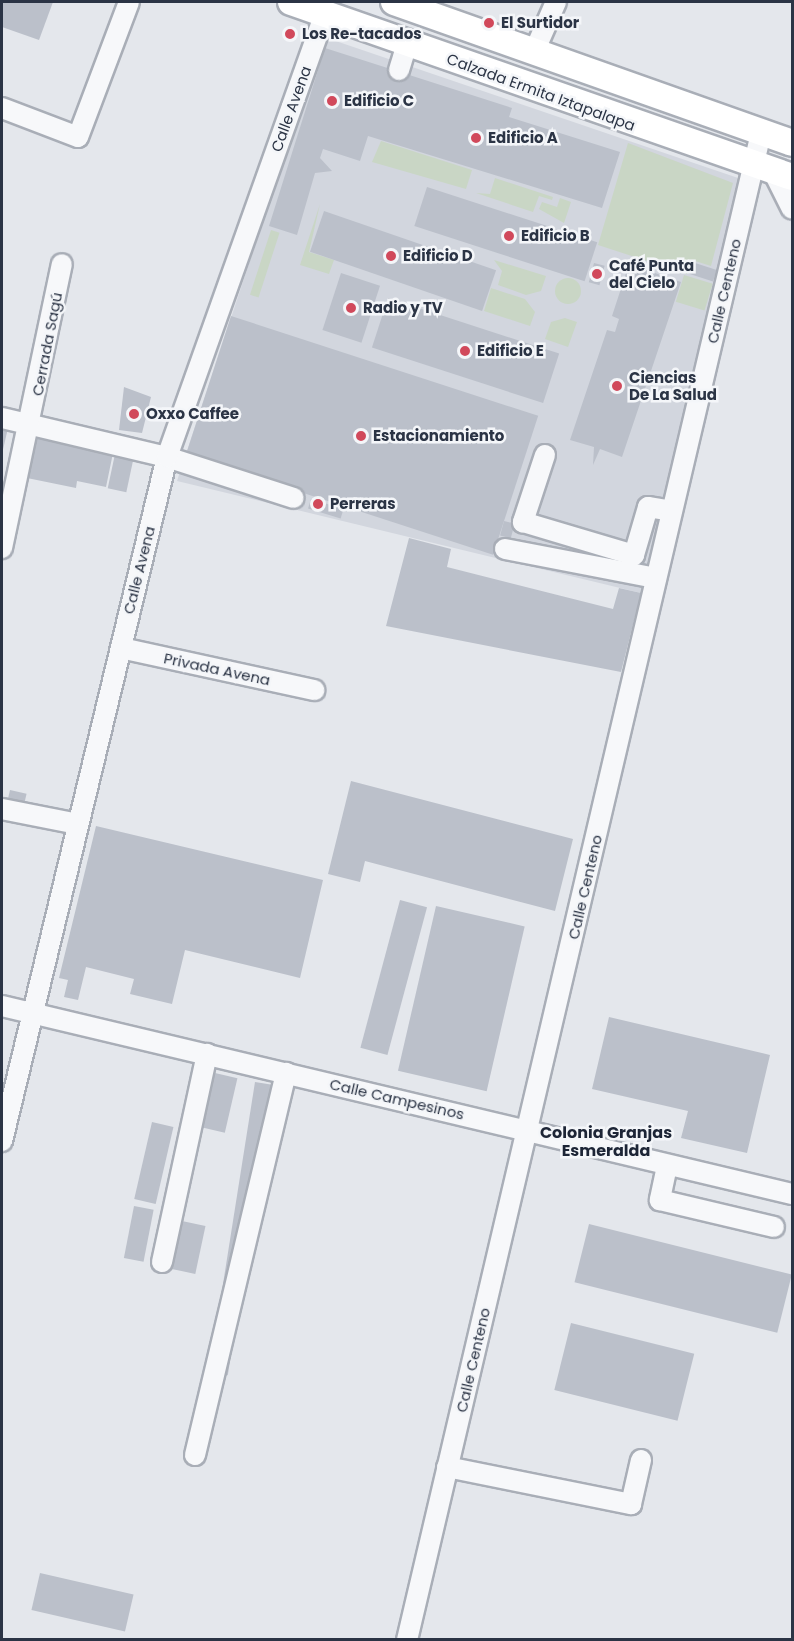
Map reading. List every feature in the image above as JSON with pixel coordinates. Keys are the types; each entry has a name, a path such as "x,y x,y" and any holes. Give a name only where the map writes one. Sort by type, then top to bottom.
{"main road":[{"name":"Calzada Ermita Iztapalapa","path":"291,2 674,139 773,172"},
{"path":"394,2 437,9 534,52 686,108 792,143"},
{"path":"674,139 686,108"}],"street":[{"path":"2,108 78,138 129,2"},
{"path":"534,52 556,2"},
{"name":"Calle Avena","path":"2,1141 167,457 325,14"},
{"path":"399,70 407,44"},
{"name":"Calle Centeno","path":"407,1640 672,511 773,172 761,134"},
{"path":"773,172 792,209"},
{"name":"Cerrada Sagú","path":"2,548 31,425 62,264"},
{"path":"2,418 167,457 294,498"},
{"path":"545,455 523,522 634,555 648,507 672,511"},
{"path":"505,549 656,578"},
{"name":"Privada Avena","path":"121,648 314,690"},
{"path":"2,809 78,824"},
{"name":"Calle Campesinos","path":"2,1006 528,1129 667,1166 792,1194"},
{"path":"162,1262 207,1054"},
{"path":"195,1455 286,1073"},
{"path":"667,1166 660,1200 774,1227"},
{"path":"447,1467 632,1504 641,1460"}],"shaded area":[{"path":"324,37 741,179 641,593 177,481"}],"green space":[{"path":"381,141 472,170 466,189 372,162"},
{"path":"628,143 733,183 711,266 692,260 687,274 598,245"},
{"path":"495,178 553,197 552,200 539,196 533,212 476,193 490,194"},
{"path":"560,198 571,202 564,223 539,209 542,202 557,207"},
{"path":"320,204 309,252 334,260 329,274 300,265"},
{"path":"271,230 280,233 259,297 250,295"},
{"path":"494,260 546,276 541,291 526,295 498,285 502,271"},
{"path":"684,275 713,284 705,311 676,302"},
{"path":"568,278 578,281 581,291 578,301 568,304 558,301 555,291 558,281"},
{"path":"491,288 525,299 535,312 530,326 484,311"},
{"path":"565,318 577,322 568,347 545,339 551,322"}],"building":[{"path":"2,2 53,2 39,40 2,27"},
{"name":"Edificio A","path":"325,48 512,108 509,117 620,152 602,208 368,136 360,161 323,149 320,158 332,171 315,173 297,235 269,226"},
{"name":"Edificio B","path":"427,187 597,242 585,281 414,226"},
{"name":"Edificio D","path":"324,211 496,270 482,311 310,252"},
{"path":"692,262 717,270 713,281 688,273"},
{"name":"Café Punta del Cielo","path":"594,263 605,266 599,285 589,282"},
{"name":"Ciencias De La Salud","path":"629,264 681,282 622,457 600,449 593,465 594,447 570,440 607,330 615,332 619,319 612,316"},
{"name":"Radio y TV","path":"341,273 380,286 361,343 322,330"},
{"name":"Edificio E","path":"388,298 559,354 543,403 372,347"},
{"name":"Estacionamiento","path":"231,316 538,416 493,555 186,455"},
{"name":"Oxxo Caffee","path":"124,387 151,397 142,433 119,430"},
{"path":"2,427 8,428 2,454"},
{"path":"36,437 113,453 106,487 77,481 76,488 27,478"},
{"path":"115,454 134,458 126,492 108,488"},
{"name":"Perreras","path":"311,499 344,509 341,519 308,509"},
{"path":"504,521 515,524 511,538 500,535"},
{"path":"409,538 451,549 447,567 613,609 619,588 641,593 621,672 386,626"},
{"path":"351,781 573,839 555,911 365,861 360,882 328,874"},
{"path":"10,790 27,794 25,803 8,799"},
{"path":"96,826 323,880 300,978 185,950 172,1004 130,994 134,979 86,967 78,1000 64,997 68,980 59,978"},
{"path":"400,900 427,907 387,1055 360,1048"},
{"path":"436,906 525,926 487,1091 398,1071"},
{"path":"609,1017 770,1055 747,1153 681,1138 688,1111 592,1089"},
{"path":"215,1073 237,1078 225,1133 202,1128"},
{"path":"255,1082 274,1085 228,1375 209,1372"},
{"path":"152,1122 173,1127 156,1204 134,1199"},
{"path":"134,1206 154,1210 144,1262 124,1258"},
{"path":"182,1221 205,1226 195,1274 172,1269"},
{"path":"589,1224 792,1275 777,1333 574,1282"},
{"path":"571,1323 694,1354 678,1421 554,1390"},
{"path":"40,1573 134,1595 125,1632 31,1610"}],"place":[{"name":"El Surtidor","path":"489,23"},
{"name":"Los Re-tacados","path":"290,34"},
{"name":"Edificio C","path":"332,101"},
{"name":"Edificio A","path":"476,138"},
{"name":"Edificio B","path":"509,236"},
{"name":"Edificio D","path":"391,256"},
{"name":"Café Punta del Cielo","path":"597,274"},
{"name":"Radio y TV","path":"351,308"},
{"name":"Edificio E","path":"465,351"},
{"name":"Ciencias De La Salud","path":"617,386"},
{"name":"Oxxo Caffee","path":"134,414"},
{"name":"Estacionamiento","path":"361,436"},
{"name":"Perreras","path":"318,504"}],"district":[{"name":"Colonia Granjas Esmeralda","path":"606,1142"}]}
